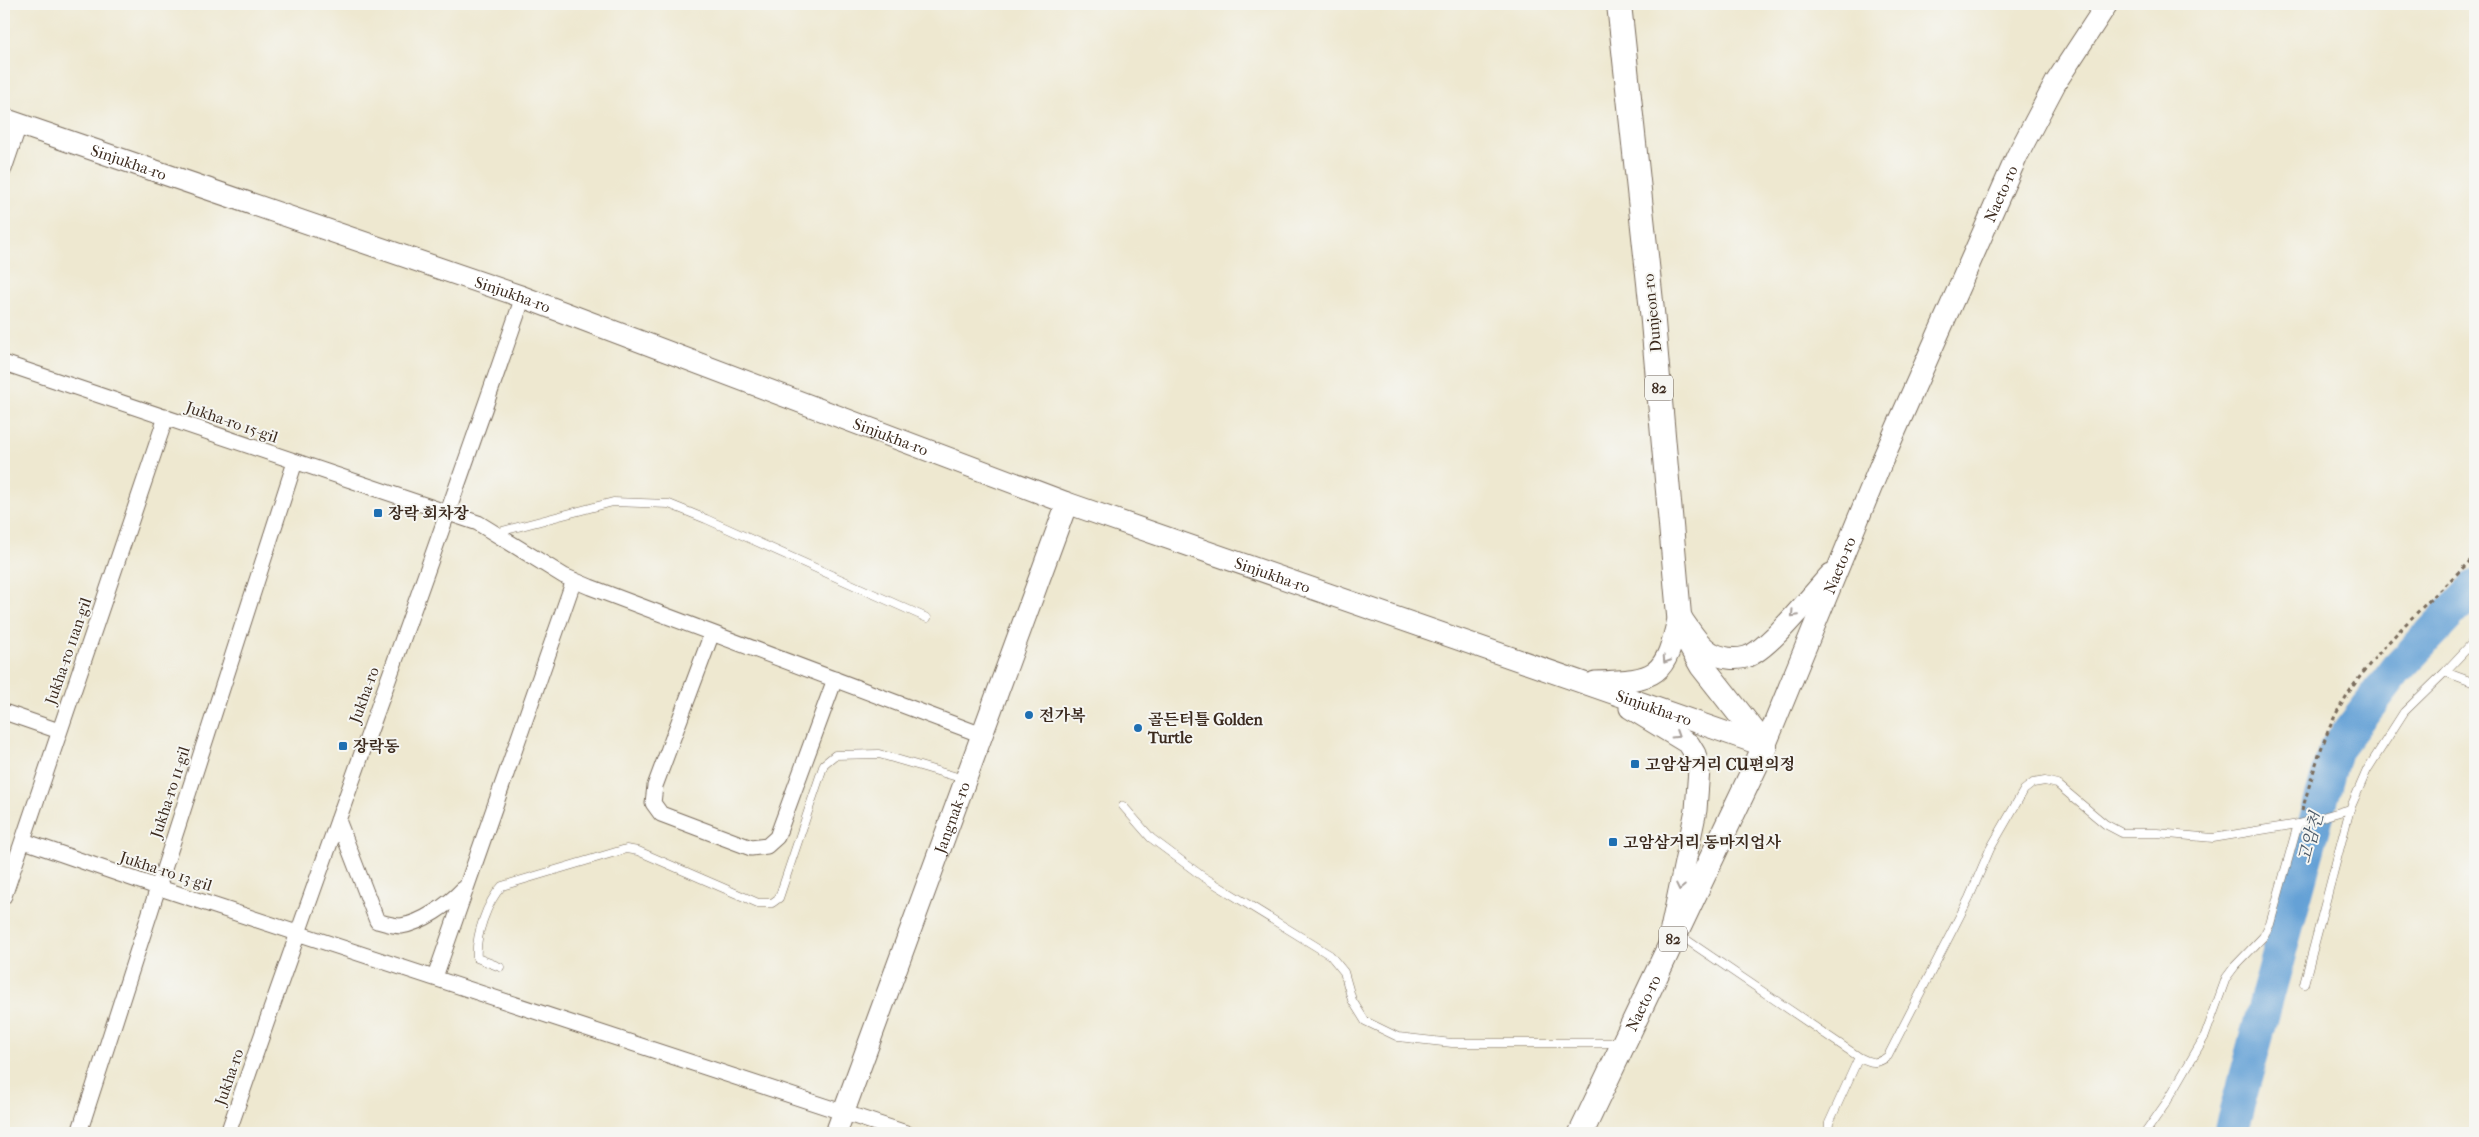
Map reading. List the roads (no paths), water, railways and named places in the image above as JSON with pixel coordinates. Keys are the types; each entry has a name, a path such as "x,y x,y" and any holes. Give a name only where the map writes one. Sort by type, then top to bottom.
{"main road":[{"name":"Dunjeon-ro","path":"1619,4 1652,312 1679,615 1690,645 1702,666 1766,746"},
{"name":"Naeto-ro","path":"1581,1133 1766,746"}],"street":[{"name":"Naeto-ro","path":"1766,746 1882,461 2017,156 2056,82 2107,4"},
{"name":"Sinjukha-ro","path":"4,169 11,122 522,297 1067,503 1766,746"},
{"name":"Jukha-ro","path":"228,1133 448,513 522,297"},
{"name":"Jukha-ro 15-gil","path":"4,363 478,523 574,580 982,735"},
{"name":"Jukha-ro 11an-gil","path":"4,896 166,417"},
{"name":"Jukha-ro 11-gil","path":"78,1133 295,462"},
{"name":"Jangnak-ro","path":"836,1133 1067,503"},
{"path":"1679,615 1700,642 1711,652 1722,657 1747,657 1764,647 1839,565"},
{"path":"435,977 574,580"},
{"path":"1583,682 1631,680 1658,670 1671,651 1679,615"},
{"path":"712,633 655,786 653,802 661,814 751,848 766,846 777,837 835,679"},
{"path":"1583,682 1689,744 1700,769 1696,810 1666,955"},
{"path":"4,712 59,731"},
{"path":"338,820 377,921 401,926 431,914 451,902 468,884"},
{"name":"Jukha-ro 13-gil","path":"24,841 157,887 906,1133"}],"lane":[{"path":"495,533 613,502 669,504 724,526 928,618"},
{"path":"2304,984 2350,809 2367,770 2404,712 2475,640"},
{"path":"2445,672 2475,683"},
{"path":"500,967 477,958 476,946 491,901 502,886 626,848 638,851 758,903 772,903 779,898 824,764 835,755 880,754 966,780"},
{"path":"1677,933 1872,1064 1881,1062 1888,1056 1969,898 1990,848 2024,790 2033,783 2045,781 2057,784 2105,824 2122,833 2156,833 2213,838 2301,823 2350,809"},
{"path":"1123,806 1151,838 1202,876 1330,955 1344,972 1352,1000 1365,1021 1381,1030 1398,1037 1452,1042 1624,1043"},
{"path":"2145,1133 2166,1103 2205,1036 2226,978 2263,937 2270,924 2301,823"},
{"path":"1828,1133 1830,1123 1859,1057"}],"waterway":[{"name":"고암천","path":"2230,1133 2335,750 2397,669 2475,587"}],"place":[{"name":"장락 회차장","path":"378,513"},
{"name":"전가복","path":"1029,715"},
{"name":"골든터틀 Golden Turtle","path":"1138,728"},
{"name":"장락동","path":"343,746"},
{"name":"고암삼거리 CU편의정","path":"1635,764"},
{"name":"고암삼거리 동마지업사","path":"1613,842"}]}
